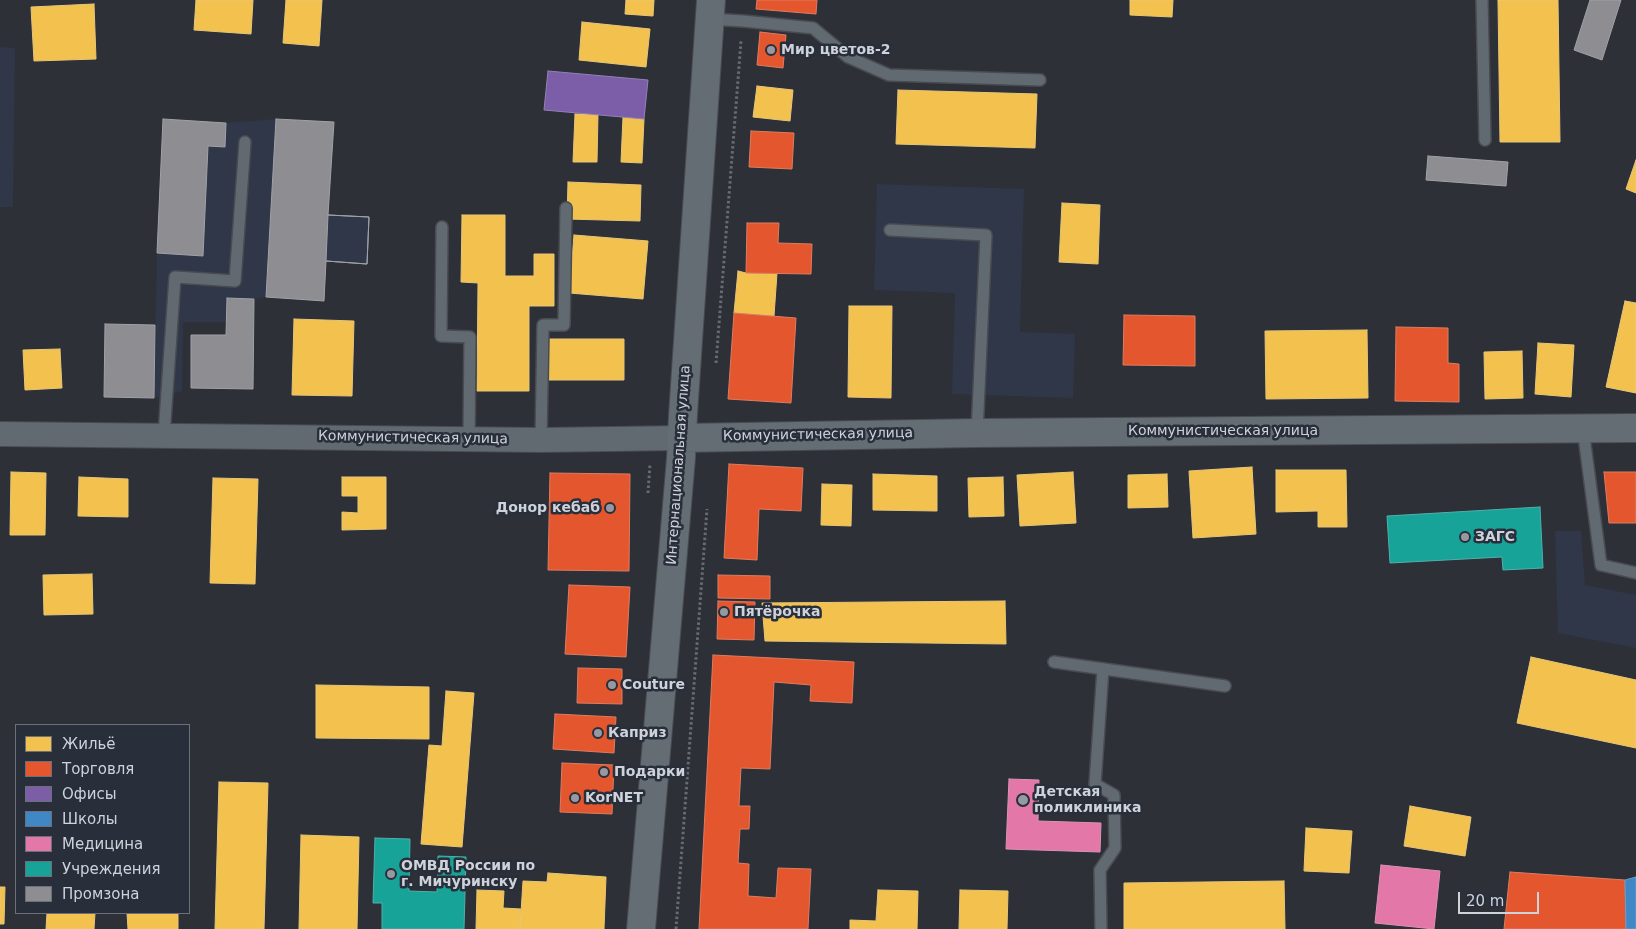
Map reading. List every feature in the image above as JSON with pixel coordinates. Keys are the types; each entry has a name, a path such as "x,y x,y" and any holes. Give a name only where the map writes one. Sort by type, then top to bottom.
{"street":[{"name":"Интернациональная улица","path":"641,929 682,438 710,9"},
{"name":"Коммунистическая улица","path":"0,434 541,440 977,433 1636,428"}],"lane":[{"path":"1482,0 1485,140"},
{"path":"710,9 742,21 813,28 848,57 889,75 1040,80"},
{"path":"164,436 175,277 235,281 245,142"},
{"path":"541,440 543,325 564,325 566,208"},
{"path":"442,227 441,336 470,337 469,439"},
{"path":"890,230 986,235 977,433"},
{"path":"1583,428 1601,565 1636,573"},
{"path":"1054,662 1226,686"},
{"path":"1101,929 1100,870 1115,848 1114,795 1095,784 1103,669"}],"shaded area":[{"path":"0,47 15,48 13,207 0,207"},
{"path":"163,119 226,123 276,119 334,122 328,215 369,217 367,264 326,261 324,301 266,297 254,299 227,298 226,322 183,322 182,391 154,398 157,253"},
{"path":"877,184 1024,189 1020,332 1075,334 1073,398 952,394 955,293 874,290"},
{"path":"1555,531 1581,531 1585,585 1636,595 1636,648 1558,633"}],"building: Жильё":[{"path":"196,0 253,0 251,34 194,30"},
{"path":"286,0 322,0 319,46 283,43"},
{"path":"626,0 654,0 653,16 625,14"},
{"path":"1130,0 1173,0 1172,17 1130,15"},
{"path":"1498,0 1558,0 1560,142 1500,142"},
{"path":"94,4 96,59 34,61 31,7"},
{"path":"582,22 650,29 646,67 579,60"},
{"path":"757,86 793,90 790,121 753,117"},
{"path":"898,90 1037,94 1035,148 896,144"},
{"path":"575,114 598,114 597,162 573,162"},
{"path":"623,117 644,119 642,163 621,162"},
{"path":"1636,160 1636,193 1626,189"},
{"path":"568,182 641,185 640,221 567,219"},
{"path":"1062,203 1100,205 1098,264 1059,262"},
{"path":"462,215 505,215 505,276 534,276 534,254 554,254 554,306 529,306 529,391 477,391 478,283 461,282"},
{"path":"574,235 648,241 643,299 569,293"},
{"path":"738,271 746,273 777,273 774,316 734,313"},
{"path":"1625,301 1636,303 1636,393 1606,387"},
{"path":"849,306 892,306 891,398 848,397"},
{"path":"294,319 354,321 352,396 292,395"},
{"path":"1367,330 1368,398 1266,399 1265,331"},
{"path":"548,339 624,339 624,380 548,380"},
{"path":"1538,343 1574,345 1571,397 1535,394"},
{"path":"60,349 62,388 25,390 23,350"},
{"path":"1522,351 1523,398 1485,399 1484,352"},
{"path":"1252,467 1256,534 1193,538 1189,471"},
{"path":"1276,470 1346,470 1347,527 1318,527 1318,511 1276,512"},
{"path":"11,472 46,473 45,535 10,535"},
{"path":"1073,472 1076,523 1020,526 1017,475"},
{"path":"873,474 937,476 937,511 873,510"},
{"path":"1167,474 1168,507 1128,508 1128,475"},
{"path":"79,477 128,479 128,517 78,516"},
{"path":"342,477 386,477 386,529 342,530 342,512 358,513 358,496 342,496"},
{"path":"1003,477 1004,516 969,517 968,478"},
{"path":"213,478 258,479 255,584 210,583"},
{"path":"822,484 852,485 851,526 821,525"},
{"path":"92,574 93,614 44,615 43,575"},
{"path":"1005,601 1006,644 765,641 762,603"},
{"path":"1531,657 1636,680 1636,748 1517,723"},
{"path":"316,685 429,687 429,739 316,738"},
{"path":"446,691 474,693 462,847 421,844 429,745 442,746"},
{"path":"219,782 268,783 264,929 215,929"},
{"path":"1410,806 1471,817 1465,856 1404,846"},
{"path":"1306,828 1352,831 1349,873 1304,871"},
{"path":"301,835 359,837 357,929 299,929"},
{"path":"548,873 606,877 604,929 520,929 523,881 547,882"},
{"path":"1284,881 1285,929 1124,929 1124,883"},
{"path":"0,887 5,887 4,924 0,924"},
{"path":"477,890 504,891 503,908 521,909 520,929 476,929"},
{"path":"878,890 918,891 917,929 850,929 850,920 876,921"},
{"path":"960,890 1008,891 1007,929 959,929"},
{"path":"47,914 95,914 94,929 46,929"},
{"path":"127,914 178,914 178,929 128,929"}],"building: Торговля":[{"path":"757,0 817,0 816,14 756,9"},
{"name":"Мир цветов-2","path":"760,32 786,35 783,68 757,65"},
{"path":"751,131 794,133 792,169 749,167"},
{"path":"747,223 779,223 778,243 812,244 811,274 746,273"},
{"path":"734,313 796,318 791,403 728,399"},
{"path":"1124,315 1195,316 1195,366 1123,365"},
{"path":"1396,327 1448,328 1448,363 1459,364 1459,402 1395,401"},
{"path":"729,464 803,468 801,511 759,509 757,560 724,558"},
{"path":"1604,472 1636,472 1636,523 1609,523"},
{"path":"550,473 630,474 629,571 548,570"},
{"path":"718,575 770,576 770,599 718,598"},
{"path":"569,585 630,587 626,657 565,654"},
{"path":"718,601 755,602 754,640 717,639"},
{"path":"713,655 854,662 852,703 810,701 811,685 774,682 770,769 741,768 739,806 750,806 749,829 740,829 738,863 749,864 748,896 776,898 778,868 811,869 808,929 699,929"},
{"path":"578,668 622,669 622,704 577,703"},
{"path":"555,714 616,717 614,753 553,749"},
{"path":"562,763 614,765 612,814 560,812"},
{"path":"1510,872 1625,880 1626,929 1504,929"}],"building: Офисы":[{"path":"548,71 648,80 644,119 544,110"}],"building: Школы":[{"path":"1636,877 1636,929 1626,929 1625,880"}],"building: Медицина":[{"name":"Детская поликлиника","path":"1009,779 1039,780 1038,821 1101,823 1100,852 1006,849"},
{"path":"1381,865 1440,871 1434,929 1375,923"}],"building: Учреждения":[{"name":"ЗАГС","path":"1540,507 1543,568 1503,570 1502,557 1390,563 1387,516"},
{"name":"ОМВД России по г. Мичуринску","path":"375,838 410,839 409,891 437,892 438,856 466,857 464,929 382,929 382,903 373,903"}],"building: Промзона":[{"path":"1590,0 1621,0 1602,60 1574,50"},
{"path":"163,119 226,123 225,147 208,146 203,256 157,253"},
{"path":"276,119 334,122 328,215 369,217 367,264 326,261 324,301 266,297"},
{"path":"1428,156 1508,162 1506,186 1426,180"},
{"path":"328,215 369,217 367,264 326,261"},
{"path":"227,298 254,299 253,389 191,388 191,335 226,335"},
{"path":"105,324 155,325 154,398 104,397"}],"place":[{"name":"Мир цветов-2","path":"771,50"},
{"name":"Донор кебаб","path":"610,508"},
{"name":"ЗАГС","path":"1465,537"},
{"name":"Пятёрочка","path":"724,612"},
{"name":"Couture","path":"612,685"},
{"name":"Каприз","path":"598,733"},
{"name":"Подарки","path":"604,772"},
{"name":"KorNET","path":"575,798"},
{"name":"Детская поликлиника","path":"1023,800"},
{"name":"ОМВД России по г. Мичуринску","path":"391,874"}]}
